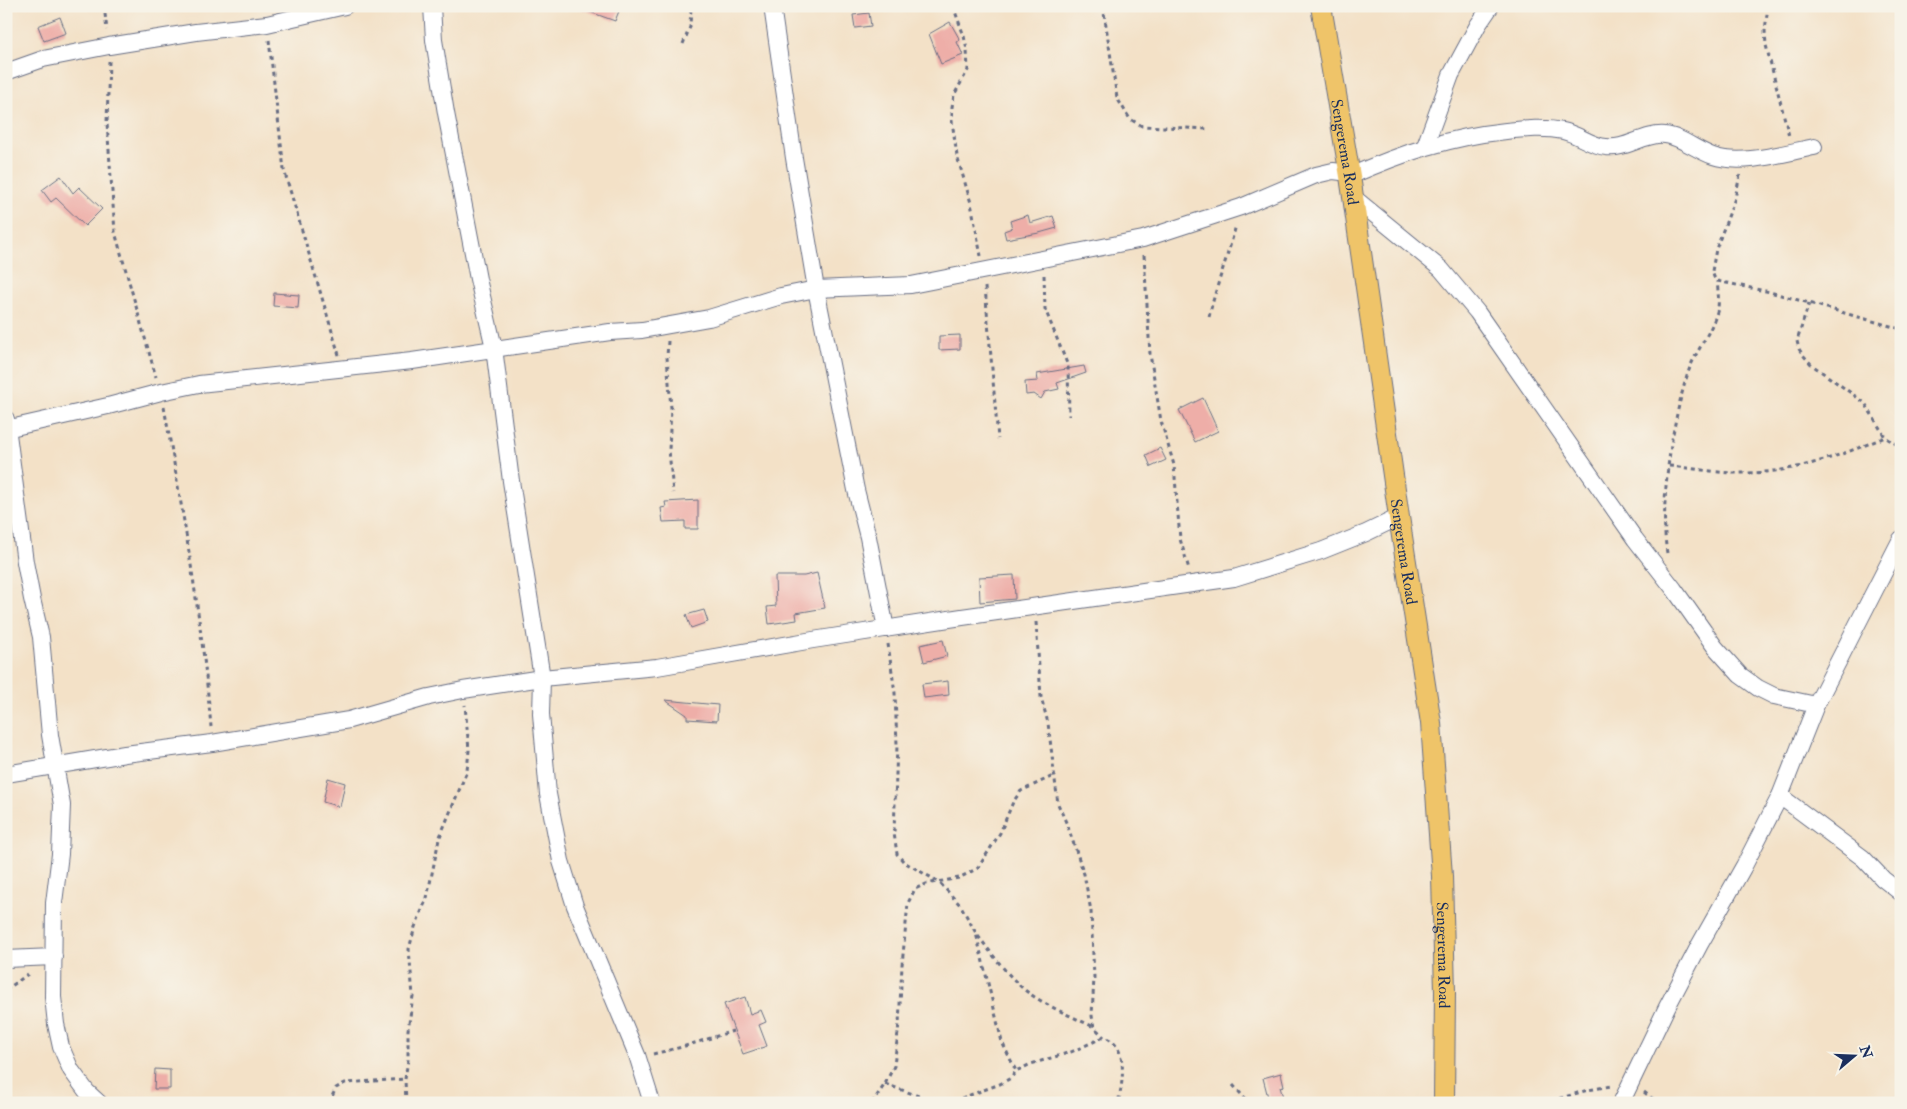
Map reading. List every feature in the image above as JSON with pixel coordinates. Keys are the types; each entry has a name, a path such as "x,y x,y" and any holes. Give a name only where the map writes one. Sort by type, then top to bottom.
{"main road":[{"name":"Sengerema Road","path":"1321,6 1350,174 1398,517 1431,723 1442,876 1445,992 1444,1103"}],"street":[{"path":"6,72 43,59 109,46 196,32 267,24 345,6"},
{"path":"432,6 434,40 446,113 478,279 494,348 542,678 541,714 548,794 562,861 575,906 637,1055 652,1103"},
{"path":"772,6 794,158 816,289 886,629"},
{"path":"1425,146 1451,75 1478,25 1491,6"},
{"path":"99,1103 87,1092 71,1070 56,1024 53,997 54,903 60,854 62,805 50,735 41,637 25,562 7,426 108,406 161,392 240,379 344,369 610,332 642,330 708,318 781,296 816,289 912,285 1045,259 1143,239 1241,207 1316,175 1332,171 1350,174 1425,146 1477,134 1546,129 1564,131 1605,147 1616,147 1649,136 1662,134 1672,136 1716,157 1743,160 1814,147"},
{"path":"1353,196 1441,269 1477,312 1635,539 1674,588 1715,647 1740,675 1758,688 1774,696 1816,704"},
{"path":"6,774 349,720 428,697 463,690 542,678 657,667 1034,606 1234,578 1321,551 1366,533 1398,517"},
{"path":"1621,1103 1667,1007 1780,796 1816,704 1901,539"},
{"path":"1780,796 1863,858 1883,879 1901,893"},
{"path":"6,959 54,957"}],"path":[{"path":"104,6 109,46 107,123 115,232 161,392 174,461 207,683 212,743"},
{"path":"683,44 690,27 692,6"},
{"path":"953,6 968,50 968,70 954,96 952,121 957,156 971,203 984,271 998,439"},
{"path":"1103,6 1117,98 1130,119 1142,126 1209,129"},
{"path":"1768,6 1764,31 1766,45 1792,151"},
{"path":"267,24 284,170 344,369"},
{"path":"1743,160 1735,198 1716,249 1712,271 1714,277 1718,281 1770,292 1901,329"},
{"path":"1209,317 1216,287 1231,246 1241,207"},
{"path":"1143,239 1150,354 1160,421 1174,464 1180,539 1193,585"},
{"path":"1045,259 1043,282 1045,309 1068,366 1069,416"},
{"path":"1668,555 1664,505 1674,428 1688,372 1718,306 1718,281"},
{"path":"1809,303 1800,330 1799,349 1812,365 1865,403 1885,437 1901,447"},
{"path":"668,325 667,357 671,408 669,450 673,493"},
{"path":"1669,466 1745,474 1783,470 1815,463 1885,437"},
{"path":"1034,606 1041,697 1051,746 1053,776 1058,804 1084,874 1091,911 1094,977 1092,1016 1094,1026"},
{"path":"886,629 895,693 897,745 894,833 897,854 904,862 939,882 961,906 976,934 1012,978 1047,1004 1094,1026 1104,1037 1110,1039 1117,1046 1122,1061 1122,1089 1118,1103"},
{"path":"406,1103 405,1079 408,1060 408,1030 414,996 409,949 415,927 427,898 439,840 466,771 468,734 463,690"},
{"path":"872,1103 894,1066 908,903 915,889 926,884 959,878 978,868 1000,833 1013,802 1022,791 1053,776"},
{"path":"976,934 1002,1042 1016,1071"},
{"path":"637,1055 682,1047 733,1031"},
{"path":"885,1084 930,1100 951,1102 1000,1084 1011,1078 1016,1071 1031,1064 1071,1052 1104,1037"},
{"path":"329,1103 336,1088 345,1082 405,1079"},
{"path":"1544,1103 1588,1090 1631,1083"},
{"path":"1233,1085 1249,1103"}],"building":[{"path":"579,6 621,6 615,21 579,8"},
{"path":"869,13 871,26 855,28 853,15"},
{"path":"60,17 66,33 44,41 38,26"},
{"path":"950,22 960,40 957,42 963,55 941,64 929,34"},
{"path":"61,176 73,193 79,187 102,209 85,226 56,198 51,202 42,190"},
{"path":"1028,215 1030,223 1053,216 1057,228 1006,239 1004,231 1012,228 1010,221"},
{"path":"274,293 299,295 298,308 273,306"},
{"path":"960,335 960,349 939,350 939,336"},
{"path":"1084,366 1086,373 1057,383 1059,389 1045,392 1041,399 1034,394 1026,395 1025,382 1038,381 1037,374"},
{"path":"1203,398 1218,431 1195,442 1179,410"},
{"path":"1160,448 1166,460 1151,467 1146,455"},
{"path":"698,500 698,529 685,529 685,521 663,522 661,508 666,507 665,502"},
{"path":"817,573 825,608 796,613 797,620 769,624 767,607 776,606 775,576 804,576"},
{"path":"1014,575 1015,599 980,602 979,577"},
{"path":"704,610 708,622 691,628 686,615"},
{"path":"943,640 947,656 924,662 920,645"},
{"path":"948,681 949,695 924,698 922,684"},
{"path":"665,700 718,705 717,721 687,719 687,715"},
{"path":"328,778 345,783 340,807 323,802"},
{"path":"745,997 750,1014 761,1010 766,1022 759,1025 767,1046 743,1054 724,1004"},
{"path":"155,1069 170,1070 170,1089 154,1089"},
{"path":"1281,1073 1284,1086 1280,1087 1283,1097 1269,1101 1263,1078"}]}
